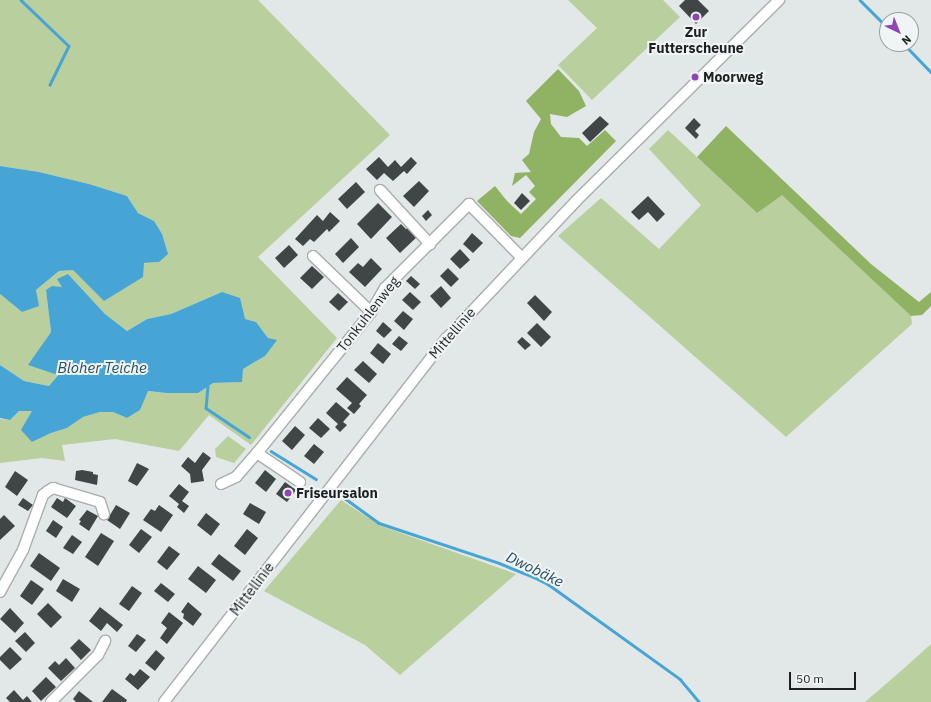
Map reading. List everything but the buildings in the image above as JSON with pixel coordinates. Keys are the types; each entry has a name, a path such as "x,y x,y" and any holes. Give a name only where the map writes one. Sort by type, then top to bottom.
{"street":[{"name":"Mittellinie","path":"164,702 446,339 598,180 779,0"},
{"path":"380,190 430,244"},
{"name":"Tonkuhlenweg","path":"221,484 236,477 257,453 371,312 385,288 468,204 522,258"},
{"path":"313,256 371,312"},
{"path":"257,453 300,482"},
{"path":"0,592 23,550 43,495 48,491 53,488 85,496 100,502 104,514"},
{"path":"51,702 98,655 105,641"}],"green space":[{"path":"0,0 258,0 390,135 258,257 337,338 251,445 209,415 179,451 115,439 62,445 65,461 42,458 0,463 0,419 10,420 19,411 32,411 32,442 51,433 67,428 83,417 100,412 113,412 127,418 140,410 147,391 166,393 213,383 241,382 243,369 265,356 268,338 256,322 245,319 222,292 171,314 147,319 127,331 105,314 68,274 62,287 46,290 51,332 29,365 58,374 49,386 24,381 0,365 0,294 22,312 38,306 36,290 59,271 159,262 154,221 138,213 127,196 89,184 39,172 0,166"},
{"path":"568,0 663,0 680,17 592,100 558,65 597,28"},
{"path":"558,69 579,91 586,106 567,117 550,114 551,124 561,137 579,138 587,146 605,130 616,141 520,238 511,236 477,201 495,186 507,201 521,214 536,199 529,192 535,186 526,175 512,186 515,173 531,172 522,160 529,154 534,132 541,119 526,101"},
{"path":"726,126 871,264 919,302 931,292 931,306 922,315 911,316 782,195 757,213 697,157"},
{"path":"668,130 757,213 782,194 911,316 912,324 786,437 558,236 601,198 659,249 701,205 649,149"},
{"path":"228,436 246,449 234,463 216,457 215,449"},
{"path":"341,500 381,526 516,574 400,675 365,645 264,591"},
{"path":"931,644 931,702 865,702 901,671"}],"water":[{"path":"0,166 39,172 89,184 127,196 138,213 154,221 162,234 168,254 159,262 144,263 143,277 104,301 73,270 59,271 36,290 39,306 22,312 0,294"},
{"name":"Bloher Teiche","path":"68,274 105,314 127,331 147,319 171,314 222,292 240,298 245,319 256,322 268,338 277,340 265,356 243,369 242,382 213,383 198,393 166,393 148,391 140,410 127,418 113,412 100,412 83,417 67,428 51,433 32,442 21,430 32,411 19,411 10,420 0,418 0,365 24,381 49,386 58,375 28,365 51,332 46,290 52,286 62,287 57,279"}],"waterway":[{"path":"21,0 69,46 50,85"},
{"path":"860,0 879,19"},
{"path":"912,52 931,72"},
{"name":"Dwobäke","path":"208,386 206,408 249,437"},
{"name":"Dwobäke","path":"271,451 316,479"},
{"name":"Dwobäke","path":"339,494 379,523 499,563 548,584 680,679 699,702"}],"place":[{"name":"Zur Futterscheune","path":"696,17"},
{"name":"Moorweg","path":"695,77"},
{"name":"Friseursalon","path":"288,493"}]}
